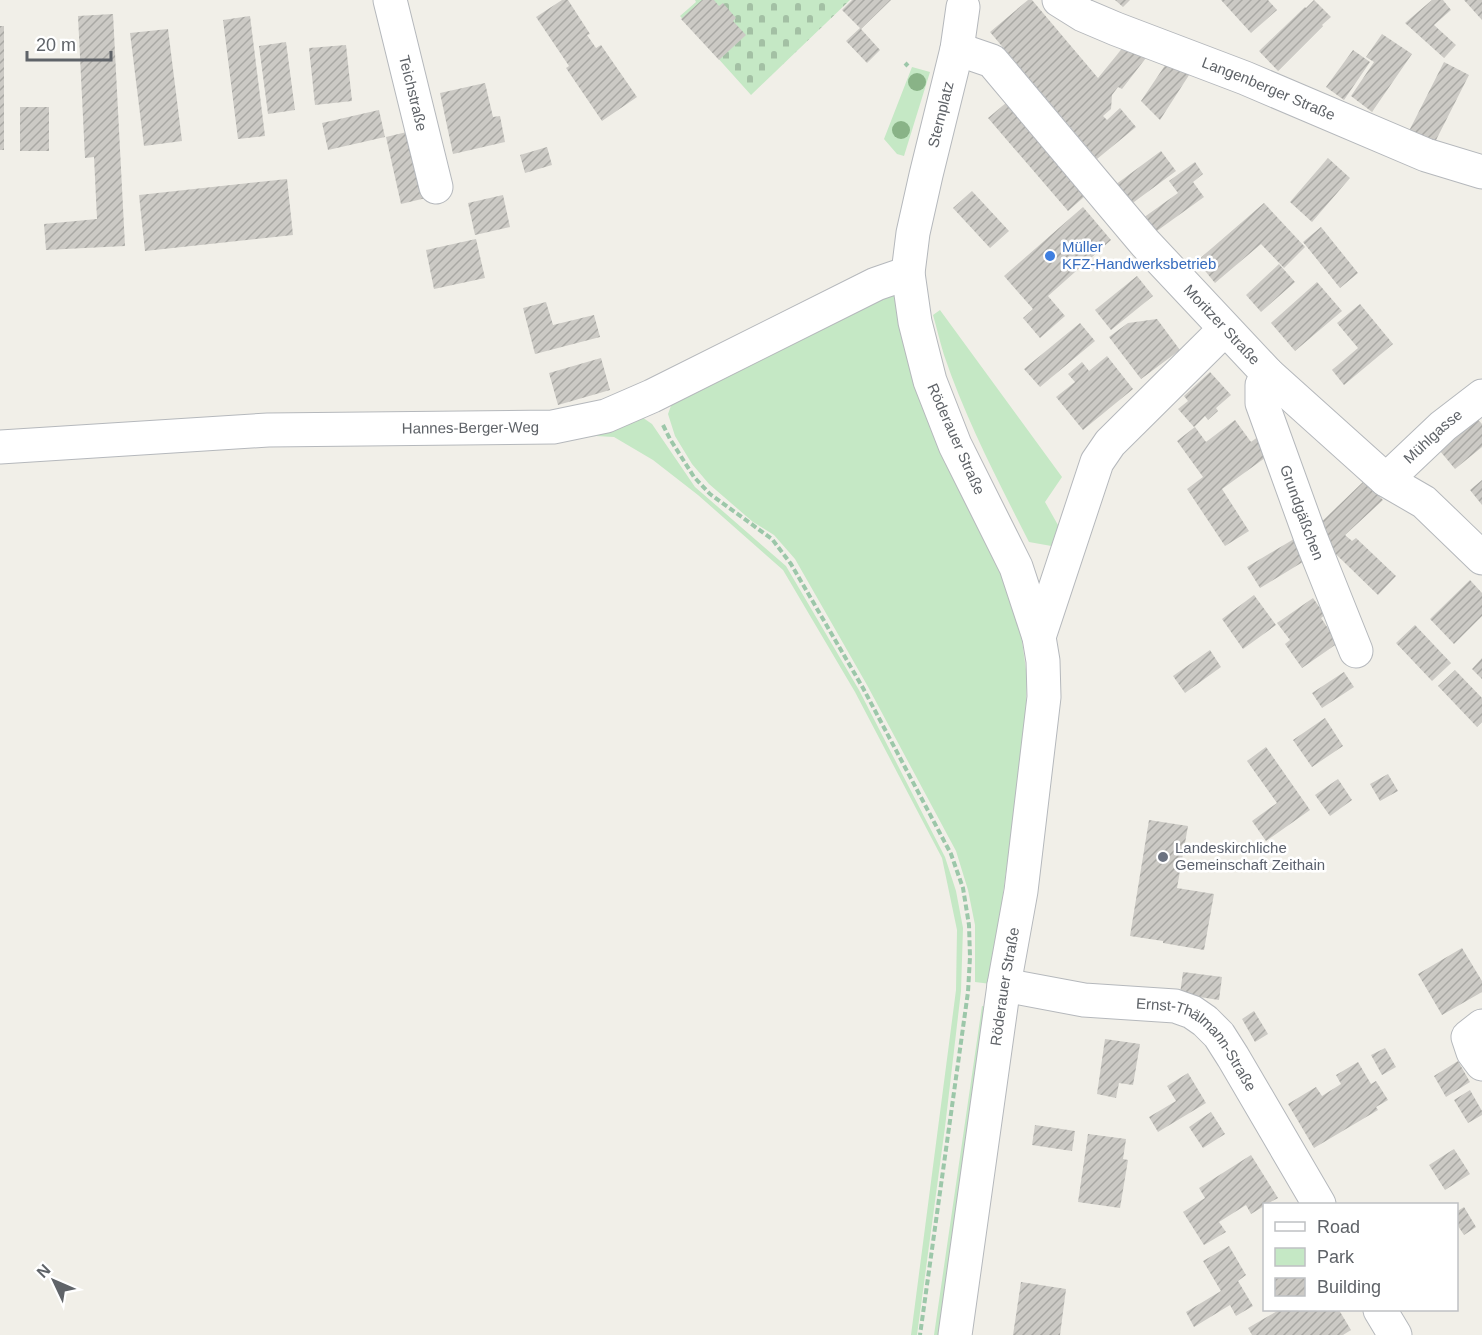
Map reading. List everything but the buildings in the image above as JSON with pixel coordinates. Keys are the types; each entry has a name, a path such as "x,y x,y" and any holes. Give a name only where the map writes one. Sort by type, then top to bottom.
{"street":[{"name":"Teichstraße","path":"390,0 436,187"},
{"name":"Langenberger Straße","path":"1059,0 1083,15 1116,29 1245,78 1426,155 1482,172"},
{"name":"Sternplatz","path":"914,233 957,49 963,2"},
{"name":"Moritzer Straße","path":"957,49 992,62 1145,243 1268,374 1386,480 1424,502 1482,558"},
{"name":"Röderauer Straße","path":"914,233 908,273 915,322 930,381 955,445 1016,567 1039,637 1043,662 1044,697 1021,891 1005,985 955,1335"},
{"name":"Hannes-Berger-Weg","path":"0,447 268,430 553,427 606,416 652,396 876,284 908,273"},
{"name":"Röderauer Straße","path":"1039,637 1097,462 1110,442 1226,329"},
{"name":"Grundgäßchen","path":"1268,374 1262,385 1262,403 1310,536 1356,651"},
{"name":"Mühlgasse","path":"1386,480 1443,426 1482,396"},
{"name":"Ernst-Thälmann-Straße","path":"1005,985 1084,999 1175,1006 1192,1012 1205,1021 1219,1035 1233,1057 1318,1203"},
{"path":"1482,1026 1468,1037 1473,1052 1482,1064"},
{"path":"1381,1311 1395,1335"}],"path":[{"path":"652,396 670,439 694,477 710,494 772,539 791,564 863,688 951,854 963,888 969,925 968,992 920,1335"}],"green space":[{"path":"695,0 850,0 751,95 680,16 696,2"},
{"path":"912,67 930,72 904,156 897,154 884,139"},
{"path":"895,290 910,362 1000,559 1020,626 1027,677 1025,729 991,984 975,982 975,925 968,890 956,851 867,685 795,559 774,535 753,522 709,484 692,464 675,436 668,414 676,392"},
{"path":"940,310 1062,477 1045,502 1063,534 1057,547 1029,542 994,473 972,427 944,355 933,315"},
{"path":"636,413 652,424 695,487 786,566 859,690 945,857 956,891 963,928 961,991 917,1335 911,1335 956,990 957,930 942,858 855,692 783,570 698,495 653,460 614,437 596,436 554,440"},
{"path":"982,1006 989,1007 942,1335 934,1335"}],"place":[{"name":"Müller KFZ-Handwerksbetrieb","path":"1050,256"},
{"name":"Landeskirchliche Gemeinschaft Zeithain","path":"1163,857"}]}
